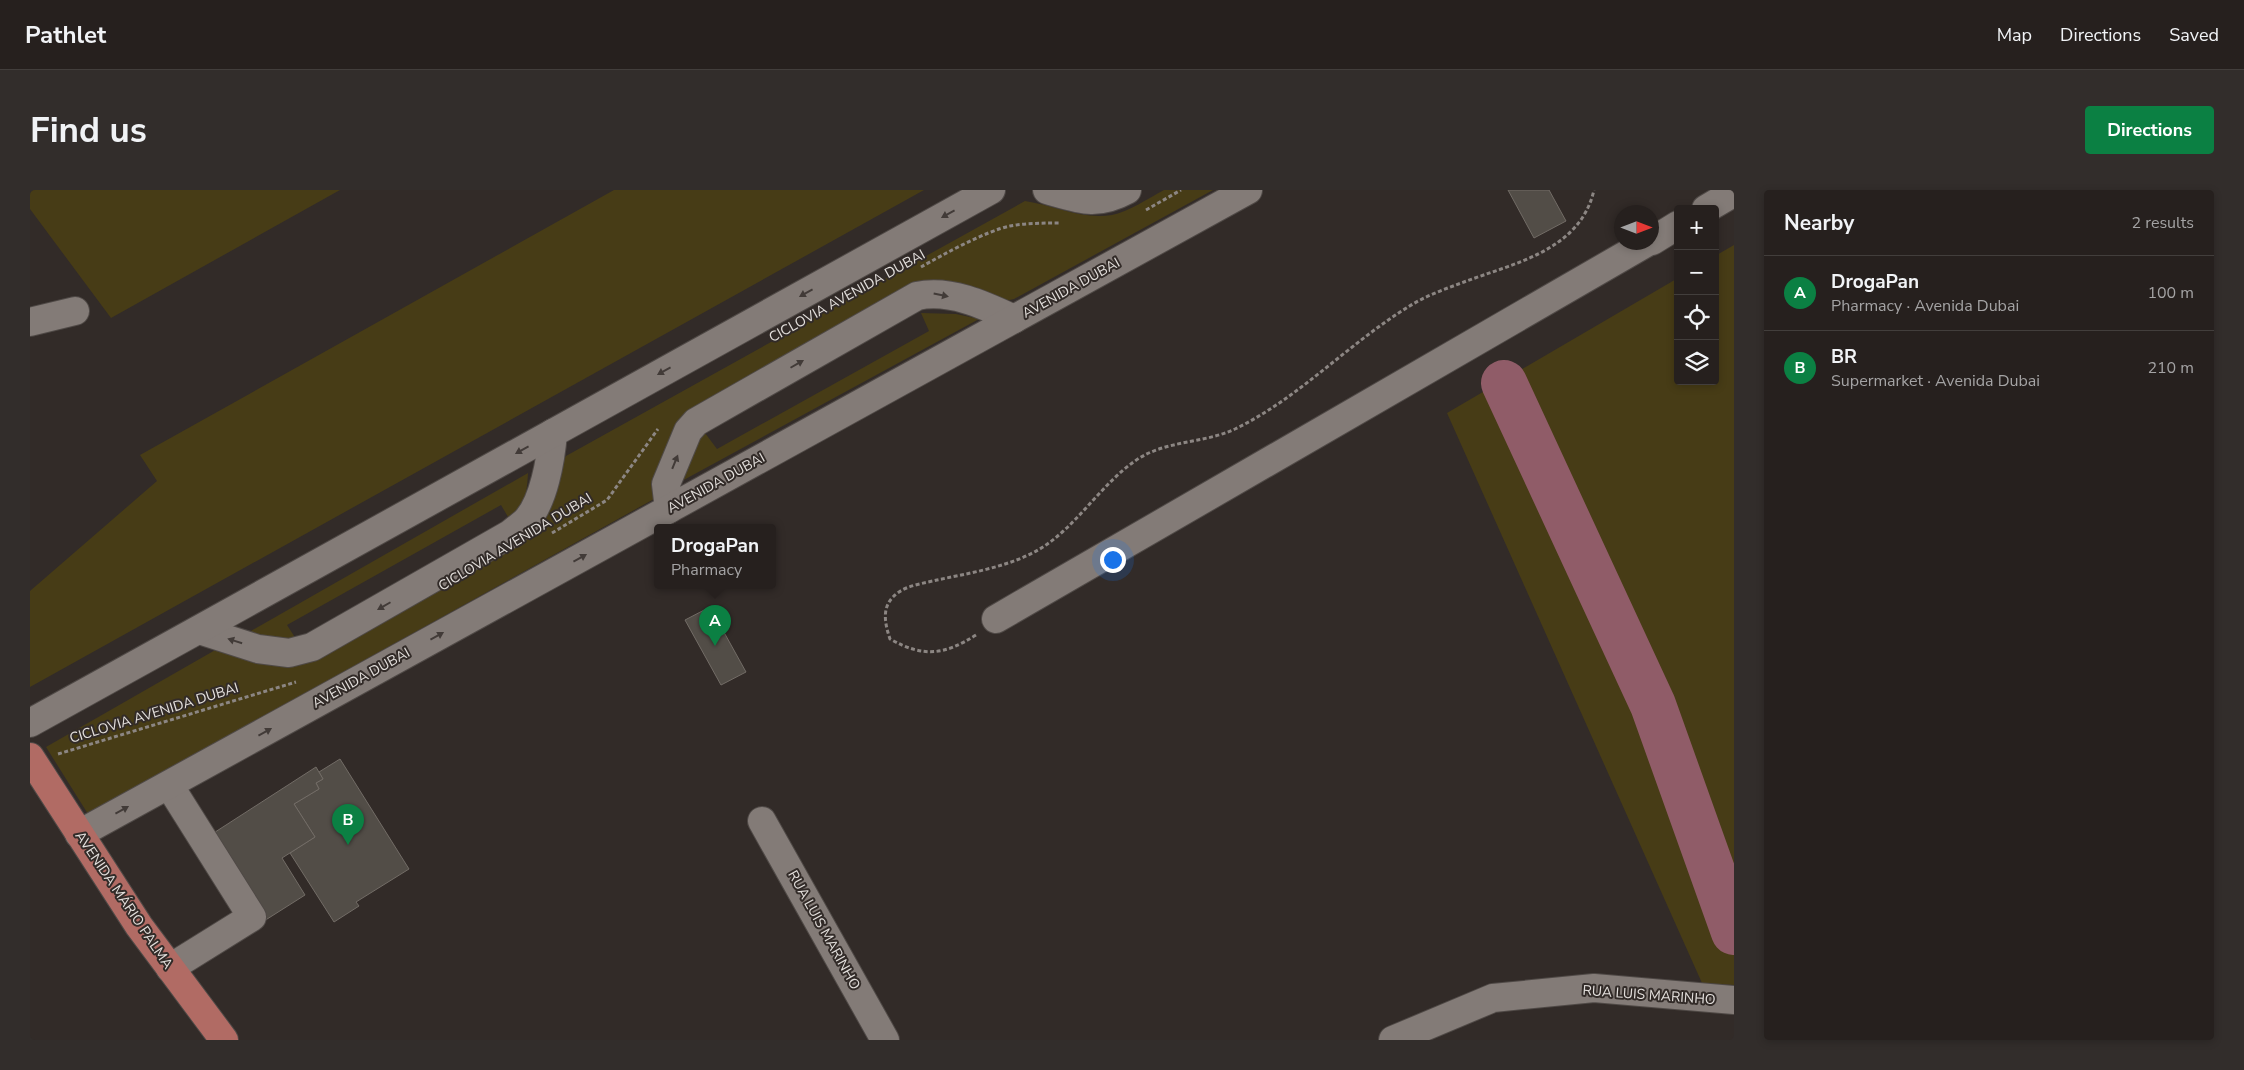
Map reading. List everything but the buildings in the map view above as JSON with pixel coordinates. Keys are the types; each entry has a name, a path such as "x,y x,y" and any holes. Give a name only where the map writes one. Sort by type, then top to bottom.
{"main road":[{"name":"AVENIDA MÁRIO PALMA","path":"40,756 80,834 139,926 224,1040"}],"street":[{"path":"30,723 991,190"},
{"path":"1047,190 1096,202 1111,199 1127,190"},
{"name":"AVENIDA DUBAI","path":"80,834 1248,190"},
{"path":"1659,236 1674,227"},
{"path":"996,620 1634,250"},
{"path":"669,509 666,484 688,431 696,422 917,296 931,293 979,303 1014,319"},
{"path":"30,322 75,311"},
{"path":"200,630 258,649 289,653 312,647 510,534 526,521 539,497 551,459 553,433"},
{"path":"169,784 252,917 170,968"},
{"name":"RUA LUIS MARINHO","path":"762,821 885,1040"},
{"name":"RUA LUIS MARINHO","path":"1393,1040 1492,998 1594,988 1734,1000"}],"path":[{"path":"1142,212 1181,190"},
{"path":"996,620 989,627 954,649 935,652 908,649 890,639 885,624 884,611 899,592 912,586 980,570 1017,559 1038,550 1056,536 1121,471 1136,460 1152,451 1211,438 1234,429 1267,411 1323,372 1383,324 1410,306 1447,289 1543,253 1564,239 1578,223 1592,200 1594,190"},
{"name":"CICLOVIA AVENIDA DUBAI","path":"914,271 949,251 1008,226 1042,223 1071,224"},
{"name":"CICLOVIA AVENIDA DUBAI","path":"548,535 607,500 660,426"},
{"name":"CICLOVIA AVENIDA DUBAI","path":"40,756 58,754 304,678"}],"shaded area":[{"path":"30,190 340,190 111,318 30,209"},
{"path":"614,190 924,190 30,687 30,591 157,481 140,455"},
{"path":"1164,190 1213,190 1014,299 1005,301 947,289 700,411 654,499 88,814 46,747 217,649 269,665 290,664 320,658 527,539 546,509 556,477 566,456 1025,201 1079,214 1101,216 1125,211"},
{"path":"1734,245 1734,985 1702,983 1447,413 1674,280 1674,385 1719,385 1719,254"},
{"path":"921,313 956,314 979,319 680,482 693,448 705,433 717,449 929,331"},
{"path":"528,473 527,487 522,505 511,522 501,505 287,625 296,639 276,640 249,632"}],"waterway":[{"path":"1504,383 1653,705 1734,932"}],"place":[{"name":"DrogaPan","path":"715,646"},
{"name":"BR","path":"348,845"}]}
